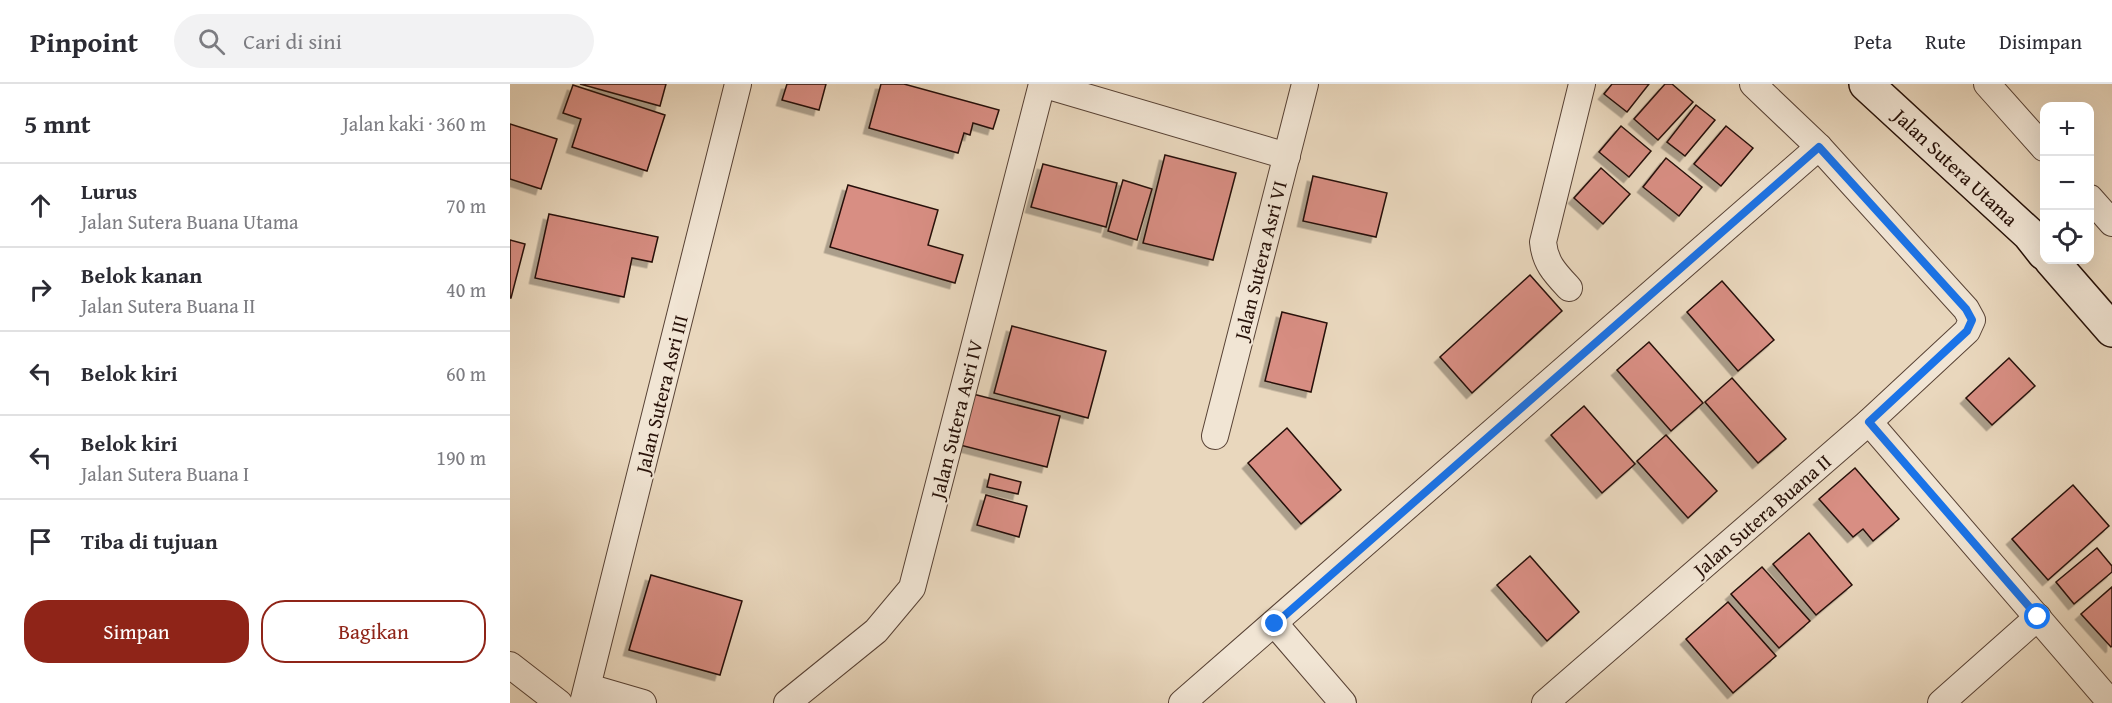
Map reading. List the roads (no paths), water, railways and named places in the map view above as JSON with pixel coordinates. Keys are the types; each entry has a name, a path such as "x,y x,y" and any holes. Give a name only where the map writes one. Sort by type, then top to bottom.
{"street":[{"name":"Jalan Sutera Asri III","path":"586,695 738,84"},
{"path":"1042,84 1287,156"},
{"name":"Jalan Sutera Asri IV","path":"787,703 876,631 912,588 1042,84"},
{"name":"Jalan Sutera Asri VI","path":"1215,436 1305,84"},
{"path":"1569,288 1553,271 1545,257 1543,242 1582,84"},
{"path":"1182,703 1819,147 1753,84"},
{"name":"Jalan Sutera Utama","path":"1866,84 2029,234 2040,247"},
{"path":"1987,84 2040,144"},
{"name":"Jalan Sutera Buana II","path":"1545,703 1869,422 1967,331 1972,320 1966,309 1819,147"},
{"path":"2094,203 2112,223"},
{"path":"2054,264 2112,330"},
{"path":"1869,422 2110,698"},
{"path":"1941,703 2038,617"},
{"path":"1275,624 1344,703"},
{"path":"510,665 559,703"},
{"path":"586,695 643,703"}]}
